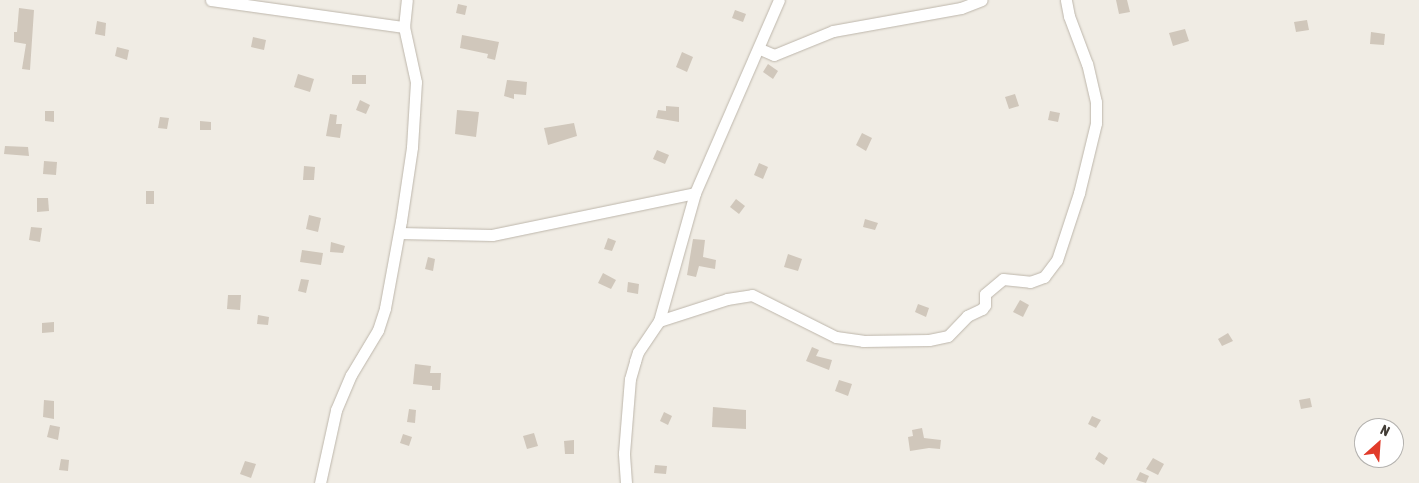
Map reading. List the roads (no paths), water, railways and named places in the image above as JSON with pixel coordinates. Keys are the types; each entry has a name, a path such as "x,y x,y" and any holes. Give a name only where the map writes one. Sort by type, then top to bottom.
{"street":[{"path":"211,0 404,27"},
{"path":"320,483 336,410 351,376 378,330 385,308 399,233 409,176 416,82 404,27 407,0"},
{"path":"626,483 624,453 630,379 638,352 659,321 695,193 760,48 779,0"},
{"path":"760,48 774,55 832,31 961,8 982,0"},
{"path":"659,321 727,299 752,295 836,338 863,341 929,340 948,336 967,316 982,309 985,305 985,294 1003,279 1030,282 1044,277 1057,260 1079,193 1096,123 1096,102 1087,64 1069,16 1066,0"},
{"path":"399,233 492,235 695,193"}]}
